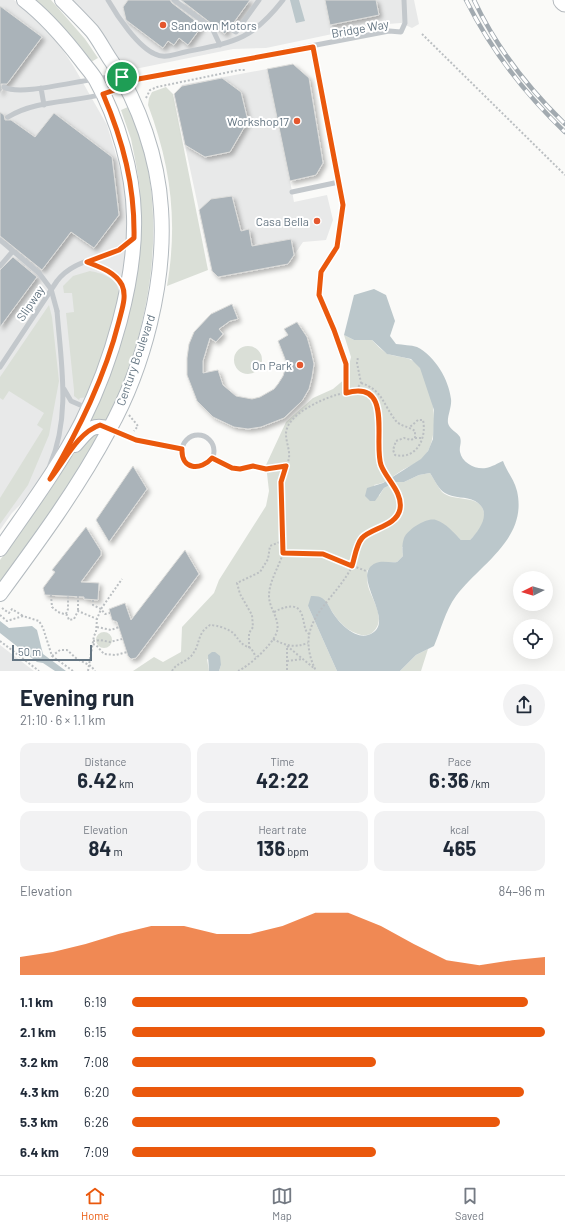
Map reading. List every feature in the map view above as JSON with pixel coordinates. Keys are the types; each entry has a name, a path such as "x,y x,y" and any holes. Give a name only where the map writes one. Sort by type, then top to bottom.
{"main road":[{"path":"24,0 61,36 96,78 128,166 132,190 134,238 124,299 108,356 88,408 50,479"},
{"name":"Century Boulevard","path":"0,594 73,491 110,429 132,376 146,336 160,269 162,238 161,208 154,166 146,135 127,81 92,32 62,0"},
{"path":"0,549 74,446 91,428 100,425 110,429"}],"lane":[{"path":"108,0 127,29 156,55 163,56 234,42 253,32 283,0"},
{"path":"174,0 212,28 220,45"},
{"path":"229,28 236,32 259,0"},
{"name":"Bridge Way","path":"127,81 313,47 389,31 401,32 405,22 404,0"},
{"path":"313,47 343,205 337,247 321,272"},
{"path":"4,87 14,90 41,88 80,83 109,76 127,81"},
{"path":"8,117 16,112 44,105 103,94 127,81"},
{"path":"41,88 44,105"},
{"path":"292,192 339,182"},
{"name":"Slipway","path":"0,367 61,276 74,265 87,262 119,250 134,238"},
{"path":"0,240 39,273 52,289 55,300 64,409 54,456 36,497"},
{"path":"0,266 13,251"},
{"path":"87,262 114,275 121,284 124,299"},
{"path":"63,383 71,401 88,408"},
{"path":"110,429 136,440 182,449"},
{"path":"195,435 204,436 211,441 214,449 212,458 206,465 198,468 191,466 184,458 182,449 187,438 195,435"}],"path":[{"path":"422,34 565,175"},
{"path":"321,272 319,295 334,330 346,364 346,393"},
{"path":"238,671 244,668 256,657 274,639 277,633 278,626 269,596 271,585 283,553 281,482 289,457 286,434 287,426 298,414 312,406 356,390 361,383 357,363 358,357"},
{"path":"361,383 368,385 380,394 397,422 410,427 415,431 415,438"},
{"path":"316,671 311,661 308,643 310,631 320,610 352,566 357,548 363,536 379,529 396,516 400,509 398,493 381,465 379,456 380,434 378,406 370,396 356,390"},
{"path":"410,427 418,420 423,420 423,438 414,452 406,456 395,455 393,450 396,441 404,438 410,440 415,438 423,438"},
{"path":"212,458 232,468 240,469 253,466 266,469 286,466"},
{"path":"249,648 249,633 253,627 252,615 240,594 237,583 258,574 268,559 270,546 275,542 282,541"},
{"path":"283,553 323,554 366,571"},
{"path":"88,671 97,627 97,619 101,609 122,579"},
{"path":"51,595 52,607 58,612 66,614"},
{"path":"68,596 68,609 66,614 68,620 72,620 78,611 78,596"},
{"path":"93,600 93,605 101,609 105,614 110,613"},
{"path":"2,608 9,613 12,609 23,616 39,621 43,628 52,656 73,671"},
{"path":"273,612 286,608 298,610 303,615 305,630 309,634"},
{"path":"78,611 97,619"},
{"path":"0,615 7,621 23,616"},
{"path":"172,671 194,654 199,637 210,625 214,625 232,632 241,645 249,648 256,657"},
{"path":"97,627 110,630 119,627"},
{"path":"93,641 100,640 110,642 122,639"},
{"path":"274,639 287,646 316,671"},
{"path":"0,641 39,671"},
{"path":"287,646 300,646 308,643"},
{"path":"93,644 96,645 104,654 116,655 127,652"},
{"path":"287,646 287,670"},
{"path":"52,656 60,650 67,650 95,671"},
{"path":"288,661 303,659"}],"shaded area":[{"path":"0,0 14,0 51,32 74,67 107,125 127,192 131,220 119,299 82,410 40,485 12,513 0,530"},
{"path":"36,0 51,0 85,39 98,58 91,62"},
{"path":"69,0 414,0 419,24 412,28 401,23 375,25 266,48 233,49 130,70 121,65"},
{"path":"290,0 299,0 305,21 296,23"},
{"path":"293,64 309,78 323,163 316,175 290,181 294,202 327,195 333,220 326,240 303,242 288,264 218,277 212,271 174,94 182,85"},
{"path":"166,87 173,94 208,270 167,286 172,239 170,194 162,150 148,105 152,92"},
{"path":"128,107 141,138 150,180 153,221 152,263 146,305 136,346 122,386 105,425 86,462 0,587 0,560 55,483 88,424 141,226 140,189 136,164 131,139 121,110"},
{"path":"90,271 102,274 114,281 118,288 119,297 113,325 88,397 80,398 79,400 74,396 66,313 74,312 72,293 64,293 63,286 73,276"},
{"path":"374,289 386,295 395,321 390,336 396,344 417,347 430,356 440,369 450,392 451,405 448,423 460,437 461,456 470,465 478,468 490,467 503,461 516,487 519,508 509,537 500,550 466,584 452,602 434,646 416,655 400,671 337,671 308,606 311,596 323,598 329,605 333,614 349,630 359,635 368,635 377,629 379,621 367,578 369,569 378,562 397,562 403,556 402,549 404,538 409,531 418,524 428,520 440,521 453,531 461,540 470,540 481,526 484,515 480,505 475,501 468,498 452,496 443,492 430,473 419,475 404,482 396,482 384,488 375,501 370,501 365,496 367,488 383,483 421,459 428,451 433,439 434,410 420,368 411,359 387,354 372,340 354,340 344,335 354,295"},
{"path":"49,305 52,317 59,381 49,435 28,485 0,524 0,498 43,429 37,425 44,413 9,391 3,400 0,398 0,377"},
{"path":"344,335 354,340 372,340 388,354 414,361 421,368 426,377 432,401 434,428 428,451 420,461 385,482 374,485 379,496 384,488 396,482 404,482 419,475 430,473 442,492 453,497 473,500 482,507 484,521 482,525 470,540 461,540 452,532 402,547 403,556 397,562 377,564 367,571 368,586 379,615 377,627 370,634 360,635 348,629 337,618 328,605 308,606 337,671 219,671 221,665 207,659 209,671 133,671 154,657 163,662 181,652 182,627 214,593 219,580 266,506 269,491 266,465 286,422 313,398 333,389 346,378 351,357"},
{"path":"248,346 258,350 262,360 258,370 248,374 238,370 234,360 238,350"},
{"path":"0,621 9,628 32,626 37,630 43,654 66,671 55,671 43,663 37,662 0,633"},
{"path":"104,632 110,634 112,640 110,646 104,648 98,646 96,640 98,634"},
{"path":"0,645 34,671 0,671"},
{"path":"428,649 421,671 400,671 416,655"},
{"path":"215,652 220,656 221,665 219,671 209,671 208,655"}],"building":[{"name":"Sandown Motors","path":"128,0 170,0 202,26 188,45 179,38 174,45 168,41 163,48 126,20 123,7"},
{"name":"Sandown Motors","path":"181,0 250,0 232,25 226,26 227,31 225,34"},
{"path":"325,0 376,0 379,15 330,25"},
{"path":"0,6 42,37 7,84 1,84 2,90 0,93"},
{"name":"Workshop17","path":"293,64 309,78 323,163 316,175 290,181 267,69"},
{"path":"222,78 241,92 248,121 230,152 205,157 185,145 174,94 182,86"},
{"path":"0,112 4,115 5,120 11,120 35,137 54,113 112,157 119,215 94,248 71,232 42,270 0,236"},
{"path":"232,196 241,231 249,229 252,246 291,239 294,255 288,264 218,277 212,271 199,210 211,199"},
{"path":"13,257 37,277 0,327 0,270"},
{"name":"On Park","path":"232,304 238,319 230,321 219,329 223,334 216,342 210,338 203,361 203,373 218,370 223,385 236,396 252,399 260,397 274,389 278,384 283,376 286,366 278,341 288,335 284,329 297,322 307,337 311,351 314,364 312,377 309,389 302,401 284,418 261,427 248,429 234,427 213,417 197,401 187,375 189,344 194,332 211,314"},
{"path":"133,466 147,489 109,542 96,520"},
{"path":"86,527 101,551 101,555 81,582 99,583 98,600 84,599 84,597 45,595 43,588 55,572 52,570"},
{"path":"185,550 199,574 136,658 131,659 128,656 117,622 112,620 109,609 125,603 131,620"}],"railway":[{"path":"466,0 498,54 523,87 565,132"},
{"path":"474,0 492,34 514,66 538,96 565,124"}],"place":[{"name":"Sandown Motors","path":"163,25"},
{"name":"Workshop17","path":"297,121"},
{"name":"Casa Bella","path":"317,221"},
{"name":"On Park","path":"300,365"}],"route":[{"path":"313,47 343,205 337,247 321,272 319,295 334,330 346,364 346,393 356,390 364,392 370,396 378,406 380,434 379,456 381,465 398,493 400,501 400,509 396,516 379,529 363,536 357,548 352,566 334,558 314,552 291,555 283,553 281,482 286,466 266,469 253,466 240,469 232,468 212,458 206,465 198,468 191,466 186,462 182,454 182,449 136,440 100,425 91,428 74,446 50,479 83,421 108,356 124,299 123,288 114,275 87,262 119,250 134,238 132,190 128,166 121,142 103,94 126,86 122,77 133,80 313,47"}]}
